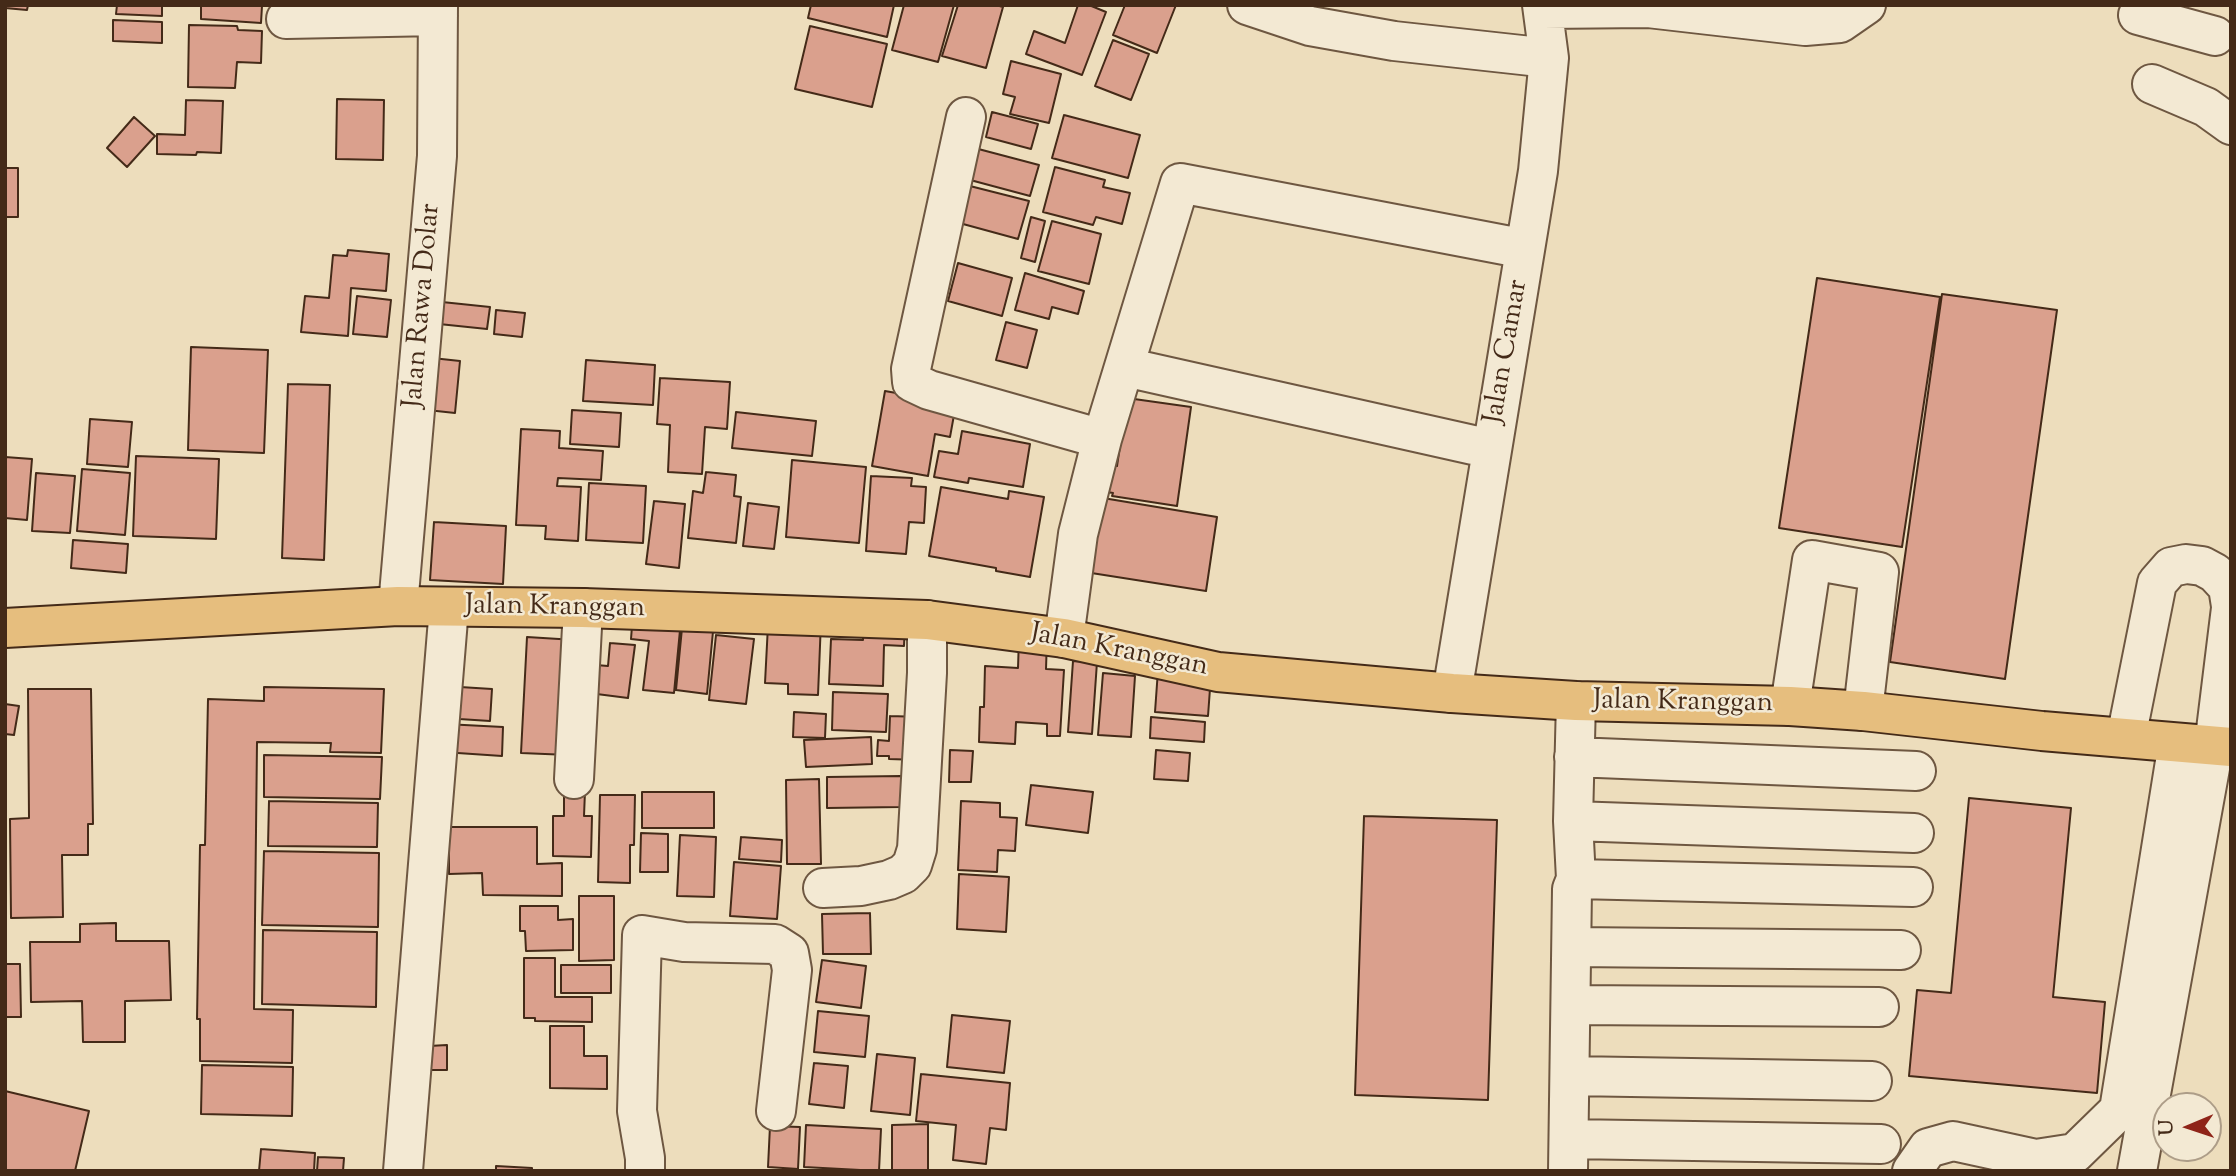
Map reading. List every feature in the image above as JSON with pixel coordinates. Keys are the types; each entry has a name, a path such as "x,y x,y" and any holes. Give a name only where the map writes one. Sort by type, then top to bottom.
{"main road":[{"name":"Jalan Kranggan","path":"5,628 398,606 583,608 927,620 1064,638 1218,672 1451,693 1576,701 1790,706 1863,711 2208,745"}],"street":[{"path":"1247,5 1310,26 1394,41 1549,58"},
{"name":"Jalan Camar","path":"1451,693 1538,171 1549,58 1542,7 1648,8 1805,26 1840,23 1866,5"},
{"path":"286,19 438,11"},
{"name":"Jalan Rawa Dolar","path":"398,606 437,156 438,11"},
{"path":"2138,15 2176,14 2215,36"},
{"path":"2152,84 2206,107 2231,125"},
{"path":"966,117 911,369 912,382 929,390 1102,439"},
{"path":"1064,638 1078,534 1102,439 1180,183 1515,247"},
{"path":"1125,368 1473,445"},
{"path":"1790,706 1812,560 1879,572 1863,711"},
{"path":"2126,738 2157,583 2171,567 2186,564 2202,566 2215,573 2228,587 2231,607 2137,1171"},
{"path":"403,1171 449,607"},
{"path":"574,779 583,608"},
{"path":"822,888 861,886 889,880 903,874 912,865 918,849 928,673 927,620"},
{"path":"1576,701 1573,821 1576,879 1572,889 1569,1155 1881,1144"},
{"path":"1912,1171 1928,1148 1952,1141 2036,1158 2075,1153 2119,1110 2208,745"},
{"path":"1574,757 1916,771"},
{"path":"1573,821 1914,833"},
{"path":"1576,879 1913,887"},
{"path":"645,1171 637,1111 642,935 684,942 775,944 789,953 792,970 776,1111"},
{"path":"1572,947 1901,950"},
{"path":"1572,1005 1879,1007"},
{"path":"1571,1076 1872,1082"}],"building":[{"path":"5,5 28,5 27,10 5,8"},
{"path":"117,5 162,5 162,16 116,14"},
{"path":"201,5 262,6 261,23 201,19"},
{"path":"811,5 894,5 887,37 808,18"},
{"path":"904,5 954,5 938,62 892,50"},
{"path":"958,5 1003,7 986,68 942,56"},
{"path":"1078,5 1089,5 1106,12 1082,75 1026,54 1034,31 1065,43"},
{"path":"1125,5 1176,5 1157,53 1113,35"},
{"path":"113,20 162,22 162,43 113,41"},
{"path":"189,25 237,26 238,30 262,31 261,63 237,62 235,88 188,87"},
{"path":"810,26 887,44 872,107 795,89"},
{"path":"1113,40 1149,54 1131,100 1095,86"},
{"path":"1011,61 1061,74 1049,123 1010,114 1015,97 1003,94"},
{"path":"337,99 384,100 383,160 336,159"},
{"path":"186,100 223,101 221,153 157,154 157,134 185,135"},
{"path":"992,112 1038,124 1031,149 986,137"},
{"path":"1064,115 1140,135 1128,178 1052,158"},
{"path":"134,117 155,136 127,167 107,148"},
{"path":"967,146 1039,165 1030,196 959,177"},
{"path":"1055,167 1105,180 1103,187 1130,193 1122,224 1096,217 1093,225 1043,212"},
{"path":"5,168 18,168 18,217 5,217"},
{"path":"962,184 1029,201 1018,239 952,221"},
{"path":"1031,217 1045,221 1035,262 1021,258"},
{"path":"1052,221 1101,234 1089,284 1038,271"},
{"path":"348,250 389,254 386,291 351,288 348,336 301,332 305,296 329,298 333,255 347,256"},
{"path":"958,263 1012,278 1002,316 948,301"},
{"path":"1025,273 1084,291 1078,314 1052,307 1049,319 1015,310"},
{"path":"1817,278 1940,297 1902,547 1779,528"},
{"path":"1942,294 2057,310 2005,679 1890,662"},
{"path":"357,296 391,300 387,337 353,334"},
{"path":"442,302 490,307 487,329 439,324"},
{"path":"496,310 525,313 522,337 494,334"},
{"path":"1006,322 1037,330 1027,368 996,360"},
{"path":"191,347 268,350 264,453 188,450"},
{"path":"423,357 460,361 455,413 418,409"},
{"path":"586,360 655,365 653,405 583,401"},
{"path":"660,378 730,382 727,429 705,427 702,474 668,472 670,425 657,424"},
{"path":"288,384 330,385 324,560 282,558"},
{"path":"885,391 941,401 954,415 950,437 935,434 928,476 872,466"},
{"path":"1127,398 1191,407 1177,506 1112,496 1113,493 1095,490 1099,463 1117,466"},
{"path":"572,410 621,413 619,447 570,444"},
{"path":"736,412 816,421 812,456 732,448"},
{"path":"90,419 132,422 128,467 87,464"},
{"path":"521,429 560,431 559,448 603,451 601,480 558,478 557,486 581,487 578,541 545,539 546,526 516,525"},
{"path":"962,431 1030,444 1023,487 969,478 968,483 934,477 939,451 958,454"},
{"path":"136,456 219,459 216,539 133,536"},
{"path":"5,457 32,459 27,520 5,518"},
{"path":"792,460 866,467 859,543 786,537"},
{"path":"82,469 130,473 125,535 77,531"},
{"path":"706,472 736,475 734,496 741,497 736,543 688,538 693,491 703,493"},
{"path":"36,473 75,476 70,533 32,531"},
{"path":"871,476 912,478 911,486 926,487 924,523 909,522 906,554 866,551"},
{"path":"589,483 646,486 643,543 586,540"},
{"path":"941,487 1008,499 1009,491 1044,497 1030,577 929,556"},
{"path":"1097,497 1217,517 1206,591 1085,572"},
{"path":"654,501 685,504 679,568 646,564"},
{"path":"748,503 779,507 774,549 743,546"},
{"path":"434,522 506,526 503,584 430,580"},
{"path":"73,540 128,544 126,573 71,568"},
{"path":"633,613 680,630 674,693 643,690 649,641 631,639"},
{"path":"683,618 714,621 707,694 676,690"},
{"path":"864,620 905,621 904,646 884,645 883,686 829,684 831,639 863,640"},
{"path":"821,621 818,695 788,694 788,684 765,683 768,625"},
{"path":"716,635 754,639 746,704 709,700"},
{"path":"527,637 575,640 569,755 521,753"},
{"path":"1019,637 1047,638 1046,669 1064,670 1060,736 1047,736 1047,724 1016,722 1015,744 979,742 980,707 984,707 985,666 1018,668"},
{"path":"610,643 635,645 628,698 581,692 584,664 608,666"},
{"path":"1073,661 1097,662 1092,734 1068,732"},
{"path":"1158,670 1211,675 1208,716 1155,712"},
{"path":"1103,673 1135,676 1131,737 1098,735"},
{"path":"264,687 384,689 381,753 330,752 331,743 257,742 254,1009 293,1010 292,1063 200,1061 200,1019 197,1019 200,845 205,845 208,699 264,701"},
{"path":"460,687 492,689 490,721 459,719"},
{"path":"28,689 91,689 93,824 88,824 88,855 62,855 63,917 11,918 10,819 29,818"},
{"path":"833,692 888,694 886,732 832,730"},
{"path":"5,704 19,706 14,735 5,734"},
{"path":"794,712 826,714 825,738 793,737"},
{"path":"890,716 921,717 919,760 877,756 878,740 889,741"},
{"path":"1151,717 1205,722 1204,742 1150,738"},
{"path":"445,724 503,727 502,756 443,752"},
{"path":"871,737 872,764 806,767 804,740"},
{"path":"950,750 973,751 971,782 949,782"},
{"path":"1156,750 1190,753 1188,781 1154,779"},
{"path":"264,755 382,757 380,799 264,797"},
{"path":"901,776 901,807 827,808 827,777"},
{"path":"819,779 821,864 787,864 786,780"},
{"path":"1031,785 1093,792 1088,833 1026,825"},
{"path":"564,790 585,791 584,816 592,816 591,857 553,856 553,816 564,816"},
{"path":"642,792 714,792 714,828 642,828"},
{"path":"600,795 635,795 634,845 630,845 630,883 598,882"},
{"path":"1969,798 2071,808 2053,997 2105,1002 2097,1093 1909,1076 1917,990 1951,993"},
{"path":"269,801 378,803 377,847 268,846"},
{"path":"961,801 1000,803 1000,817 1017,818 1015,851 998,850 997,872 958,870"},
{"path":"1364,816 1497,820 1488,1100 1355,1095"},
{"path":"449,827 537,827 537,864 562,863 562,896 483,895 482,873 449,874"},
{"path":"641,833 668,834 668,872 640,872"},
{"path":"680,835 716,837 714,897 677,896"},
{"path":"741,837 782,840 781,862 739,859"},
{"path":"264,851 379,853 378,927 262,925"},
{"path":"734,862 781,866 777,919 730,916"},
{"path":"959,874 1009,877 1006,932 957,929"},
{"path":"579,896 614,896 614,960 579,961"},
{"path":"520,906 558,906 558,920 573,919 573,950 526,951 525,931 520,931"},
{"path":"870,913 871,954 823,954 822,914"},
{"path":"116,923 116,941 169,941 171,1000 125,1001 125,1042 83,1042 82,1001 31,1002 30,942 80,942 80,924"},
{"path":"263,930 377,932 376,1007 262,1004"},
{"path":"524,958 555,958 555,997 592,997 592,1022 535,1021 535,1018 524,1018"},
{"path":"822,960 866,966 861,1008 816,1002"},
{"path":"5,964 20,964 21,1017 5,1017"},
{"path":"561,965 611,965 611,993 561,993"},
{"path":"818,1011 869,1016 865,1057 814,1052"},
{"path":"952,1015 1010,1021 1004,1073 947,1067"},
{"path":"550,1026 584,1026 584,1056 607,1056 607,1089 550,1088"},
{"path":"447,1045 447,1070 429,1070 429,1046"},
{"path":"877,1054 915,1058 910,1115 871,1111"},
{"path":"814,1063 848,1066 844,1108 809,1104"},
{"path":"202,1065 293,1067 292,1116 201,1114"},
{"path":"921,1074 1010,1083 1006,1130 990,1128 986,1164 953,1160 956,1125 916,1121"},
{"path":"5,1091 89,1111 75,1171 5,1171"},
{"path":"928,1124 928,1170 892,1170 892,1125"},
{"path":"806,1125 881,1129 879,1171 804,1167"},
{"path":"770,1126 800,1127 798,1169 768,1167"},
{"path":"261,1149 315,1153 314,1171 259,1171"},
{"path":"318,1157 344,1158 343,1171 317,1171"},
{"path":"496,1166 532,1168 532,1171 496,1171"}]}
